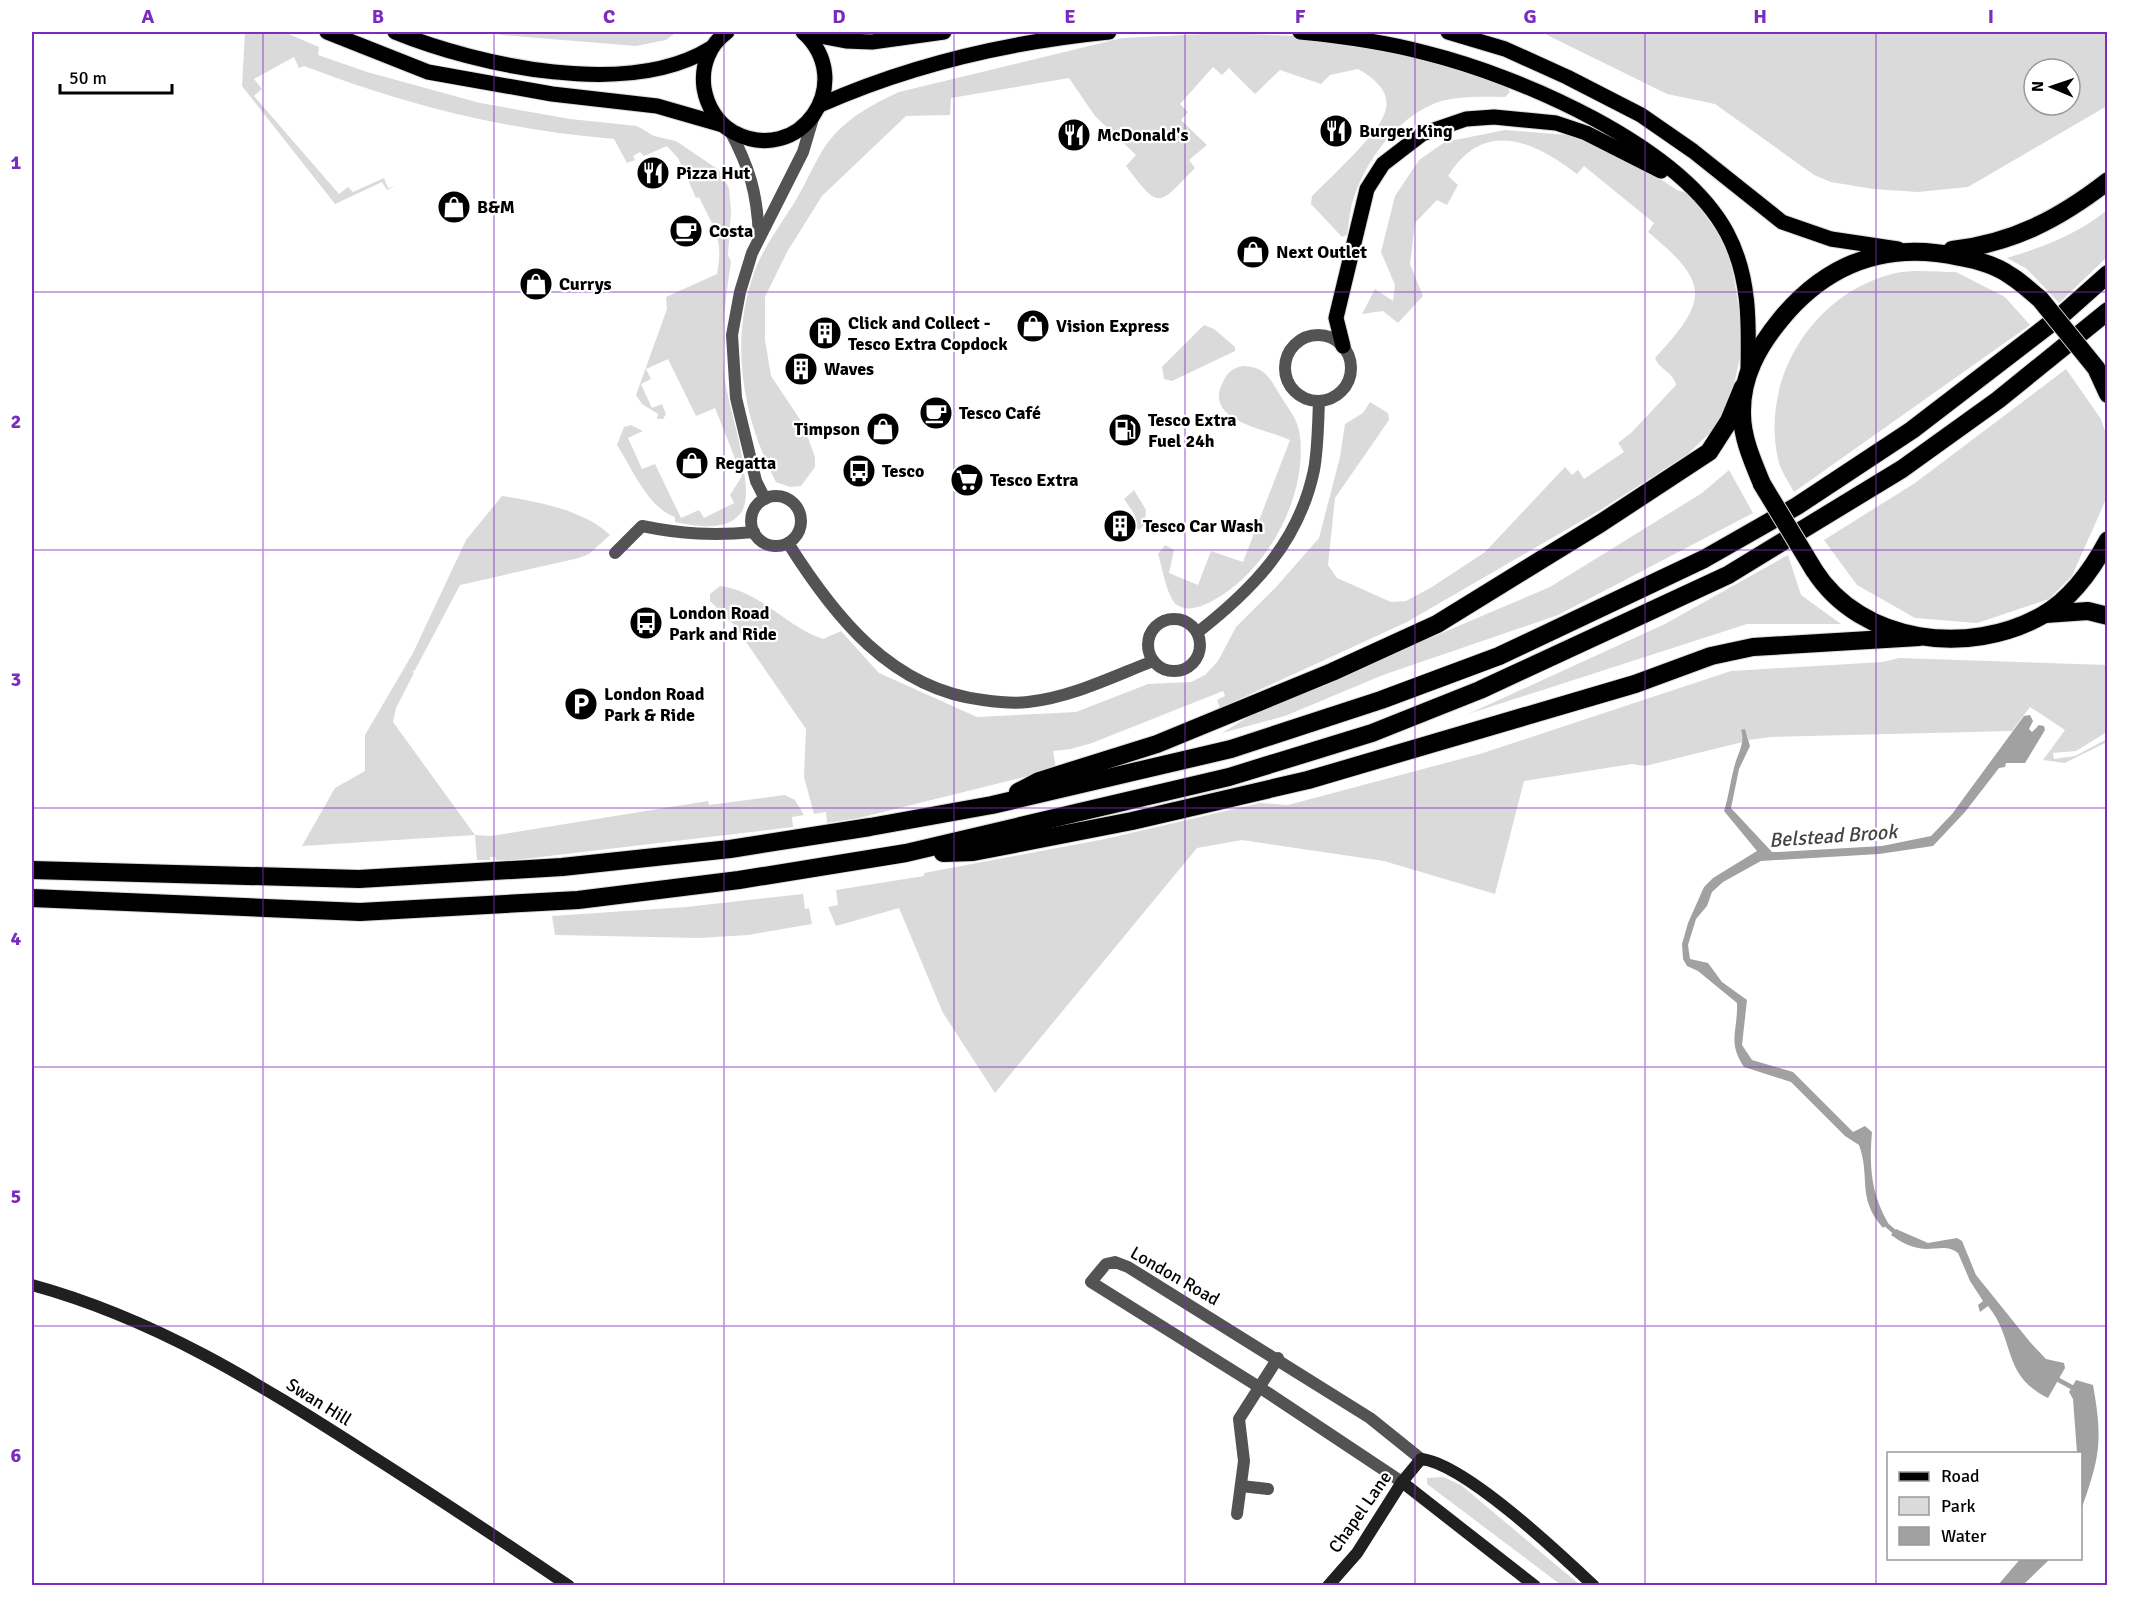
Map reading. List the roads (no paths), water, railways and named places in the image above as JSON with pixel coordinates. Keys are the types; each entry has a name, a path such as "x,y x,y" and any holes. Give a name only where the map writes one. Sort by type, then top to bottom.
{"highway":[{"path":"1938,252 1981,247 2036,227 2060,216 2108,181"},
{"path":"992,805 1039,781 1157,744 1332,672 1437,624 1601,523 1709,452 1729,421 1746,378 1767,336 1807,292 1832,273 1884,252 1909,250 1938,252 1976,260 2010,275 2040,299 2096,368 2108,394"},
{"path":"32,870 358,879 562,867 730,849 992,805 1231,749 1381,700 1499,656 1704,559 1797,506 1912,430 2063,314 2108,274"},
{"path":"32,897 360,912 578,900 740,880 906,853 1229,777 1372,733 1480,690 1728,575 1902,469 1979,413 2108,311"},
{"path":"1746,378 1742,416 1750,455 1762,484 1824,585 1854,613 1919,637"},
{"path":"906,853 973,852 1132,821 1308,780 1635,684 1710,656 1753,647 1982,635 2005,631 2045,614 2082,580 2108,540"},
{"path":"2045,614 2088,612 2108,616"}],"main road":[{"path":"327,32 428,72 542,93 657,106 726,127 743,137 771,141 798,131 817,110 825,90 825,73 821,56 803,32"},
{"path":"395,32 437,49 569,73 620,75 668,68 696,58 720,37"},
{"path":"803,32 846,41 872,42 944,32"},
{"path":"817,110 898,74 988,49 1109,32"},
{"path":"1300,32 1426,53 1484,71 1558,102 1624,137 1686,180 1713,210 1739,260 1747,298 1746,378"},
{"path":"1448,32 1505,49 1567,76 1641,115 1693,151 1782,222 1831,239 1909,250"},
{"path":"720,37 704,71 705,97 713,114 726,127"},
{"path":"1343,346 1336,318 1367,189 1383,164 1422,134 1466,119 1494,117 1556,123 1586,133 1662,171 1686,180"}],"street":[{"path":"765,499 756,481 736,398 732,365 732,335 740,292 759,237 803,152 817,110"},
{"path":"726,127 752,179 757,200 759,237"},
{"path":"1316,335 1326,336 1343,346 1351,368 1346,385 1339,393 1319,401 1300,396 1287,380 1286,360 1290,350 1306,337 1316,335"},
{"path":"1198,632 1254,585 1294,529 1314,469 1319,401"},
{"path":"782,496 798,508 801,525 797,534 788,543 771,545 763,542 754,532 753,511 765,499 782,496"},
{"path":"615,554 642,526 678,534 706,536 754,532"},
{"path":"788,543 815,585 856,632 895,669 921,683 945,692 971,699 1025,703 1077,692 1153,661"},
{"path":"1174,618 1184,620 1198,632 1200,650 1192,665 1170,671 1153,661 1149,652 1149,636 1161,621 1174,618"},
{"name":"London Road","path":"1535,1586 1402,1482 1259,1387 1091,1282 1102,1267 1110,1262 1128,1267 1278,1358 1370,1418 1421,1459 1442,1464 1472,1483 1594,1586"},
{"name":"Swan Hill","path":"32,1285 81,1298 184,1342 303,1412 570,1586"},
{"path":"1237,1514 1244,1461 1239,1419 1278,1358"},
{"name":"Chapel Lane","path":"1328,1586 1357,1553 1402,1482 1421,1459"},
{"path":"1241,1486 1268,1489"}],"water":[{"path":"2030,715 2033,721 2029,729 2032,732 2039,725 2044,726 2045,730 2025,763 2006,763 2005,767 1999,768 1965,812 1933,846 1879,854 1761,861 1723,882 1712,892 1707,906 1696,919 1688,945 1690,959 1708,963 1722,982 1747,1000 1742,1045 1752,1060 1793,1072 1853,1132 1865,1126 1872,1132 1872,1179 1882,1212 1888,1223 1883,1228 1875,1217 1867,1197 1859,1145 1845,1136 1791,1082 1744,1067 1735,1043 1737,1003 1698,971 1687,966 1683,959 1682,944 1688,923 1704,887 1713,878 1757,851 1724,811 1742,744 1741,730 1745,729 1750,746 1739,769 1731,808 1772,852 1778,852 1882,846 1931,836 1952,814 2024,716"},
{"path":"1896,1229 1928,1243 1957,1238 1962,1241 1976,1275 2030,1342 2046,1359 2064,1363 2065,1368 2048,1398 2033,1389 2023,1379 2011,1356 2003,1331 1988,1306 1980,1312 1978,1305 1983,1301 1970,1281 1958,1253 1947,1248 1926,1249 1907,1245 1891,1235"},
{"path":"2076,1380 2093,1385 2098,1421 2096,1462 2082,1507 2082,1452 2077,1452 2073,1399 2069,1392"},
{"path":"2019,1560 2049,1560 2023,1585 1998,1585"}],"waterway":[{"name":"Belstead Brook","path":"1882,1221 1898,1235"},
{"name":"Belstead Brook","path":"2055,1378 2077,1390"}],"place":[{"name":"Burger King","path":"1336,131"},
{"name":"McDonald's","path":"1074,135"},
{"name":"Pizza Hut","path":"653,173"},
{"name":"B&M","path":"454,207"},
{"name":"Costa","path":"686,231"},
{"name":"Next Outlet","path":"1253,252"},
{"name":"Currys","path":"536,284"},
{"name":"Vision Express","path":"1033,326"},
{"name":"Click and Collect - Tesco Extra Copdock","path":"825,333"},
{"name":"Waves","path":"801,369"},
{"name":"Tesco Café","path":"936,413"},
{"name":"Timpson","path":"883,429"},
{"name":"Tesco Extra Fuel 24h","path":"1125,430"},
{"name":"Regatta","path":"692,463"},
{"name":"Tesco","path":"859,471"},
{"name":"Tesco Extra","path":"967,480"},
{"name":"Tesco Car Wash","path":"1120,526"},
{"name":"London Road Park and Ride","path":"646,623"},
{"name":"London Road Park & Ride","path":"581,704"}]}
